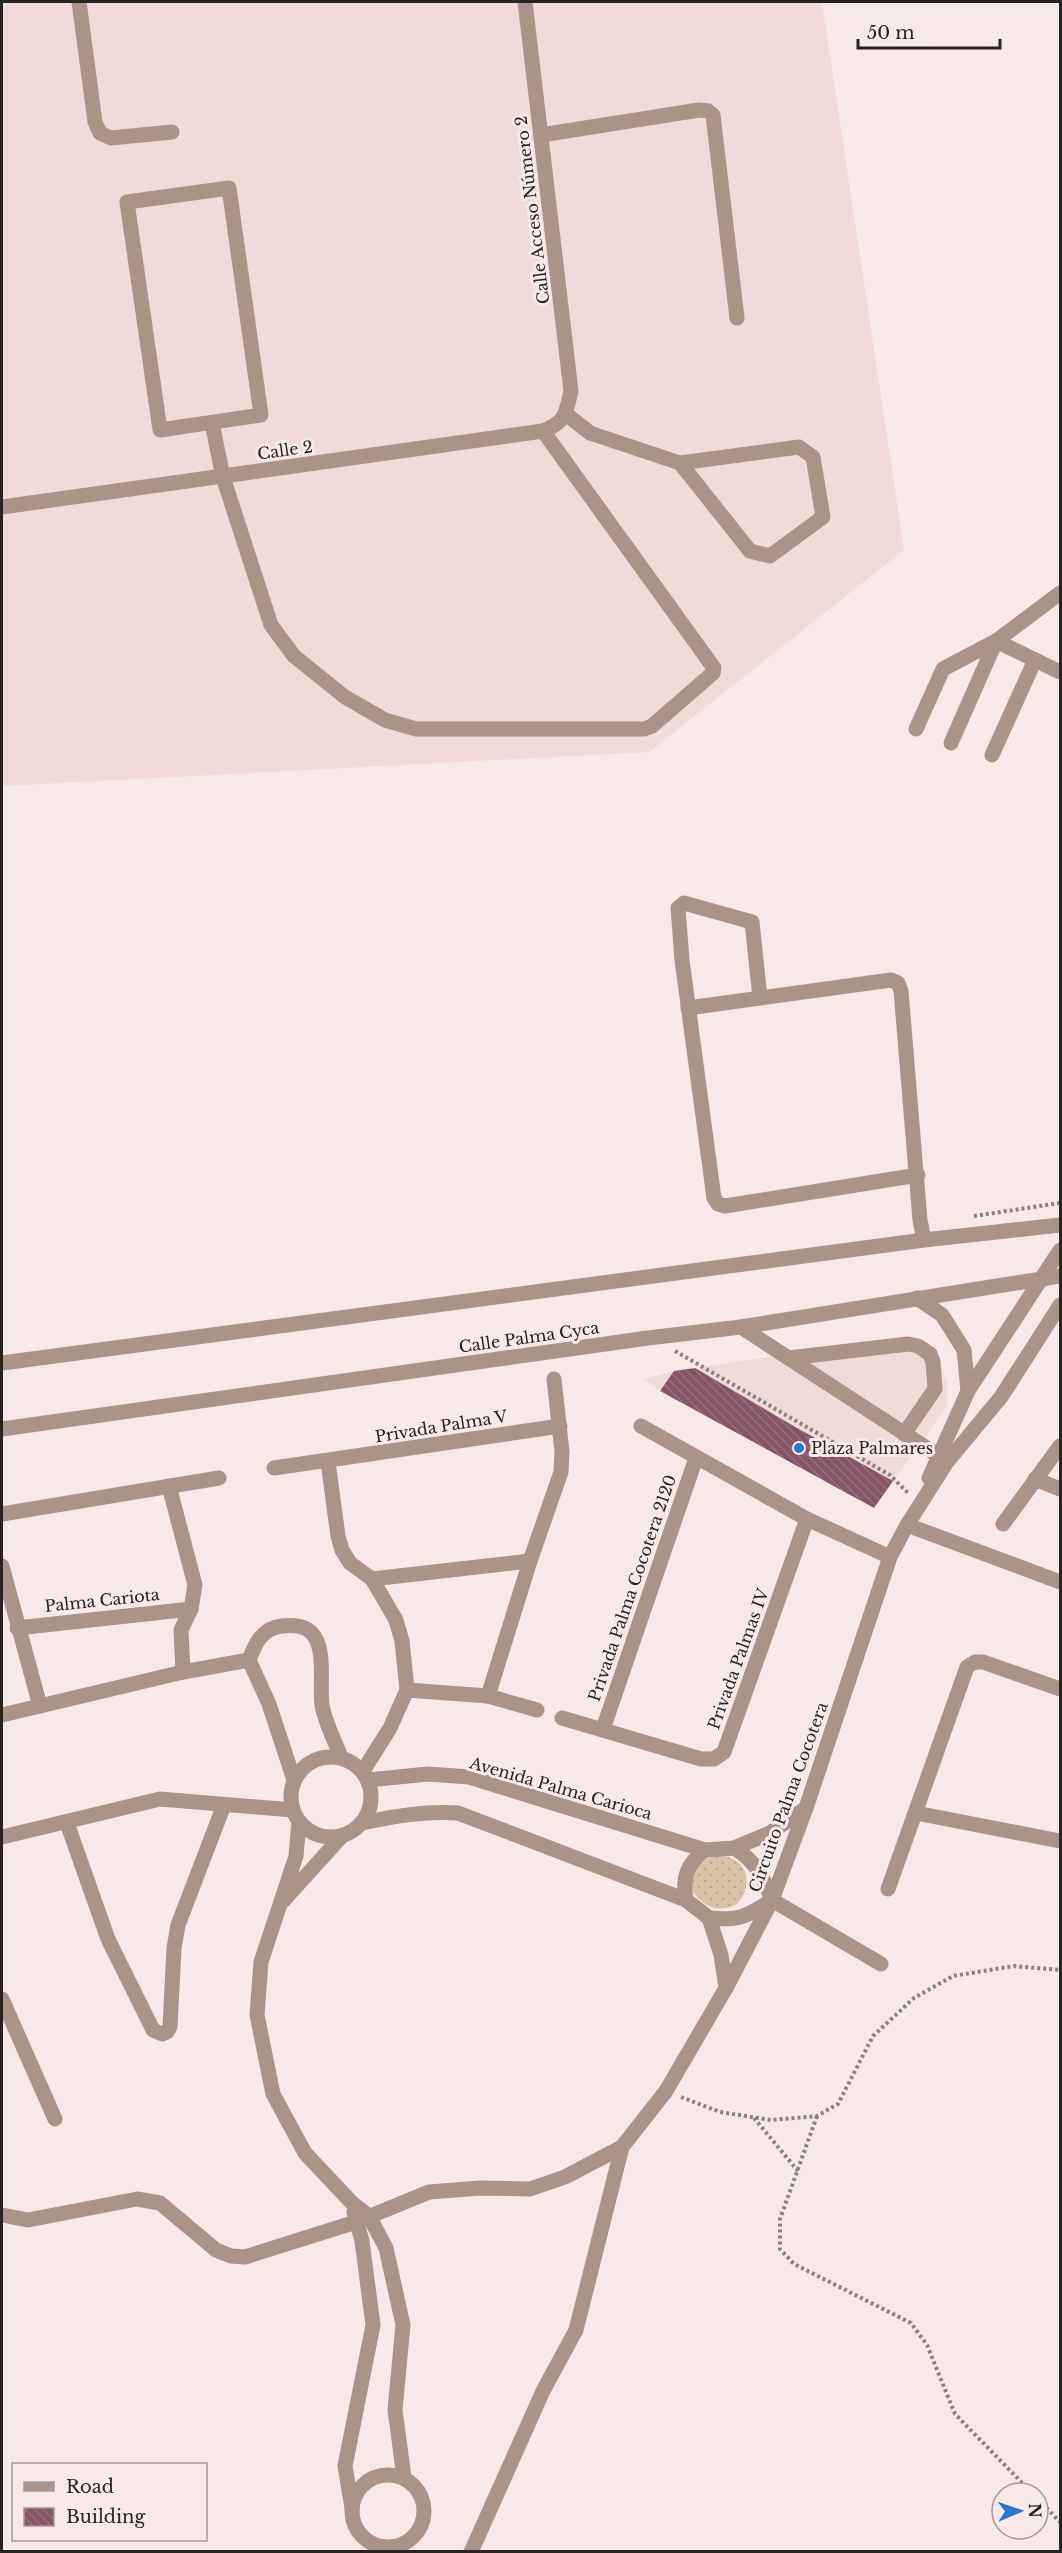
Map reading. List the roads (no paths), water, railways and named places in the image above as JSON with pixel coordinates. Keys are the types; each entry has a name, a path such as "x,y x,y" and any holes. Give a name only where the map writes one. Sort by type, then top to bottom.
{"street":[{"path":"79,2 95,122 100,133 111,138 172,132"},
{"name":"Calle Acceso Número 2","path":"525,2 572,391 566,414"},
{"path":"541,135 699,110 708,111 713,115 737,318"},
{"path":"229,188 261,415 212,423 160,430 127,202 229,188"},
{"path":"566,414 590,433 680,463 799,447 813,457 823,517 770,556 750,551 680,463"},
{"name":"Calle 2","path":"2,507 543,431 558,425 566,414"},
{"path":"212,423 223,477 271,625 294,656 345,697 385,720 416,729 644,729 652,726 713,673 714,668 543,431"},
{"path":"916,729 943,669 996,641 1060,593"},
{"path":"996,641 1060,672"},
{"path":"951,743 996,641"},
{"path":"992,755 1035,660"},
{"path":"760,998 752,922 684,903 678,908 688,1008 714,1198 718,1204 725,1206 918,1175"},
{"path":"688,1008 891,980 898,983 901,991 920,1220 924,1240"},
{"path":"2,1363 924,1240 1060,1225"},
{"name":"Circuito Palma Cocotera","path":"622,2147 666,2091 726,1988 772,1900 806,1808 890,1557 920,1505 942,1459 968,1391 1060,1250"},
{"name":"Calle Palma Cyca","path":"2,1430 648,1338 741,1327 1060,1276"},
{"path":"917,1298 942,1315 964,1350 968,1391"},
{"name":"Circuito Palma Cocotera","path":"942,1459 1001,1397 1060,1305"},
{"path":"741,1327 942,1459"},
{"path":"789,1358 908,1344 918,1346 930,1354 933,1362 935,1389 904,1434"},
{"path":"488,1696 530,1561 561,1472 560,1426 554,1379"},
{"name":"Privada Palma V","path":"274,1468 328,1462 560,1426"},
{"path":"641,1426 807,1519 890,1557"},
{"path":"1003,1524 1060,1446"},
{"name":"Privada Palma Cocotera 2120","path":"603,1729 696,1458"},
{"path":"328,1462 342,1550 350,1563 372,1579 396,1620 402,1641 407,1690 390,1728 356,1768"},
{"path":"2,1514 219,1478"},
{"path":"1035,1479 1060,1489"},
{"path":"169,1486 195,1585 191,1609 181,1630 183,1672"},
{"name":"Privada Palmas IV","path":"562,1718 701,1759 714,1759 724,1752 807,1519"},
{"path":"907,1524 1060,1582"},
{"path":"372,1579 530,1561"},
{"path":"2,1566 40,1706"},
{"name":"Palma Cariota","path":"17,1628 191,1609"},
{"path":"294,1780 269,1704 249,1660 256,1640 280,1626 296,1626 309,1631 319,1643 323,1664 320,1688 323,1708 371,1795 369,1810 362,1823"},
{"path":"2,1715 183,1672 249,1660"},
{"path":"888,1889 967,1667 975,1662 982,1662 1060,1689"},
{"path":"407,1690 488,1696 537,1710"},
{"path":"356,1768 322,1757 306,1765 294,1780 291,1794 296,1816 296,1856 261,1962 257,2015 273,2094 305,2153 352,2203 386,2248 403,2325 395,2409 404,2477"},
{"name":"Avenida Palma Carioca","path":"356,1768 470,1777 705,1850 734,1848 770,1833 806,1808"},
{"path":"2,1837 160,1799 224,1805 296,1816 311,1832 326,1837 342,1836"},
{"path":"67,1823 108,1939 153,2030 162,2034 170,2027 174,1948 178,1925 224,1805"},
{"path":"277,1908 342,1836 362,1823 406,1813 432,1811 458,1813 686,1900 709,1918 728,1920 746,1917 772,1900"},
{"path":"916,1813 1060,1841"},
{"path":"734,1848 748,1857 758,1868 772,1900 881,1964"},
{"path":"686,1900 685,1874 692,1860 705,1850"},
{"path":"709,1918 721,1955 726,1988"},
{"path":"2,1999 55,2119"},
{"path":"2,2215 28,2220 137,2199 160,2203 216,2250 231,2256 245,2257 362,2219 429,2192 480,2188 530,2189 565,2177 622,2147"},
{"path":"471,2552 543,2391 576,2330 622,2147"},
{"path":"352,2508 357,2491 370,2479 387,2474 404,2477 414,2485 421,2496 424,2508 423,2521 411,2546 382,2547 370,2542 360,2533 354,2521 345,2466 374,2325 362,2241 362,2219"}],"place":[{"name":"Plaza Palmares","path":"799,1448"}]}
